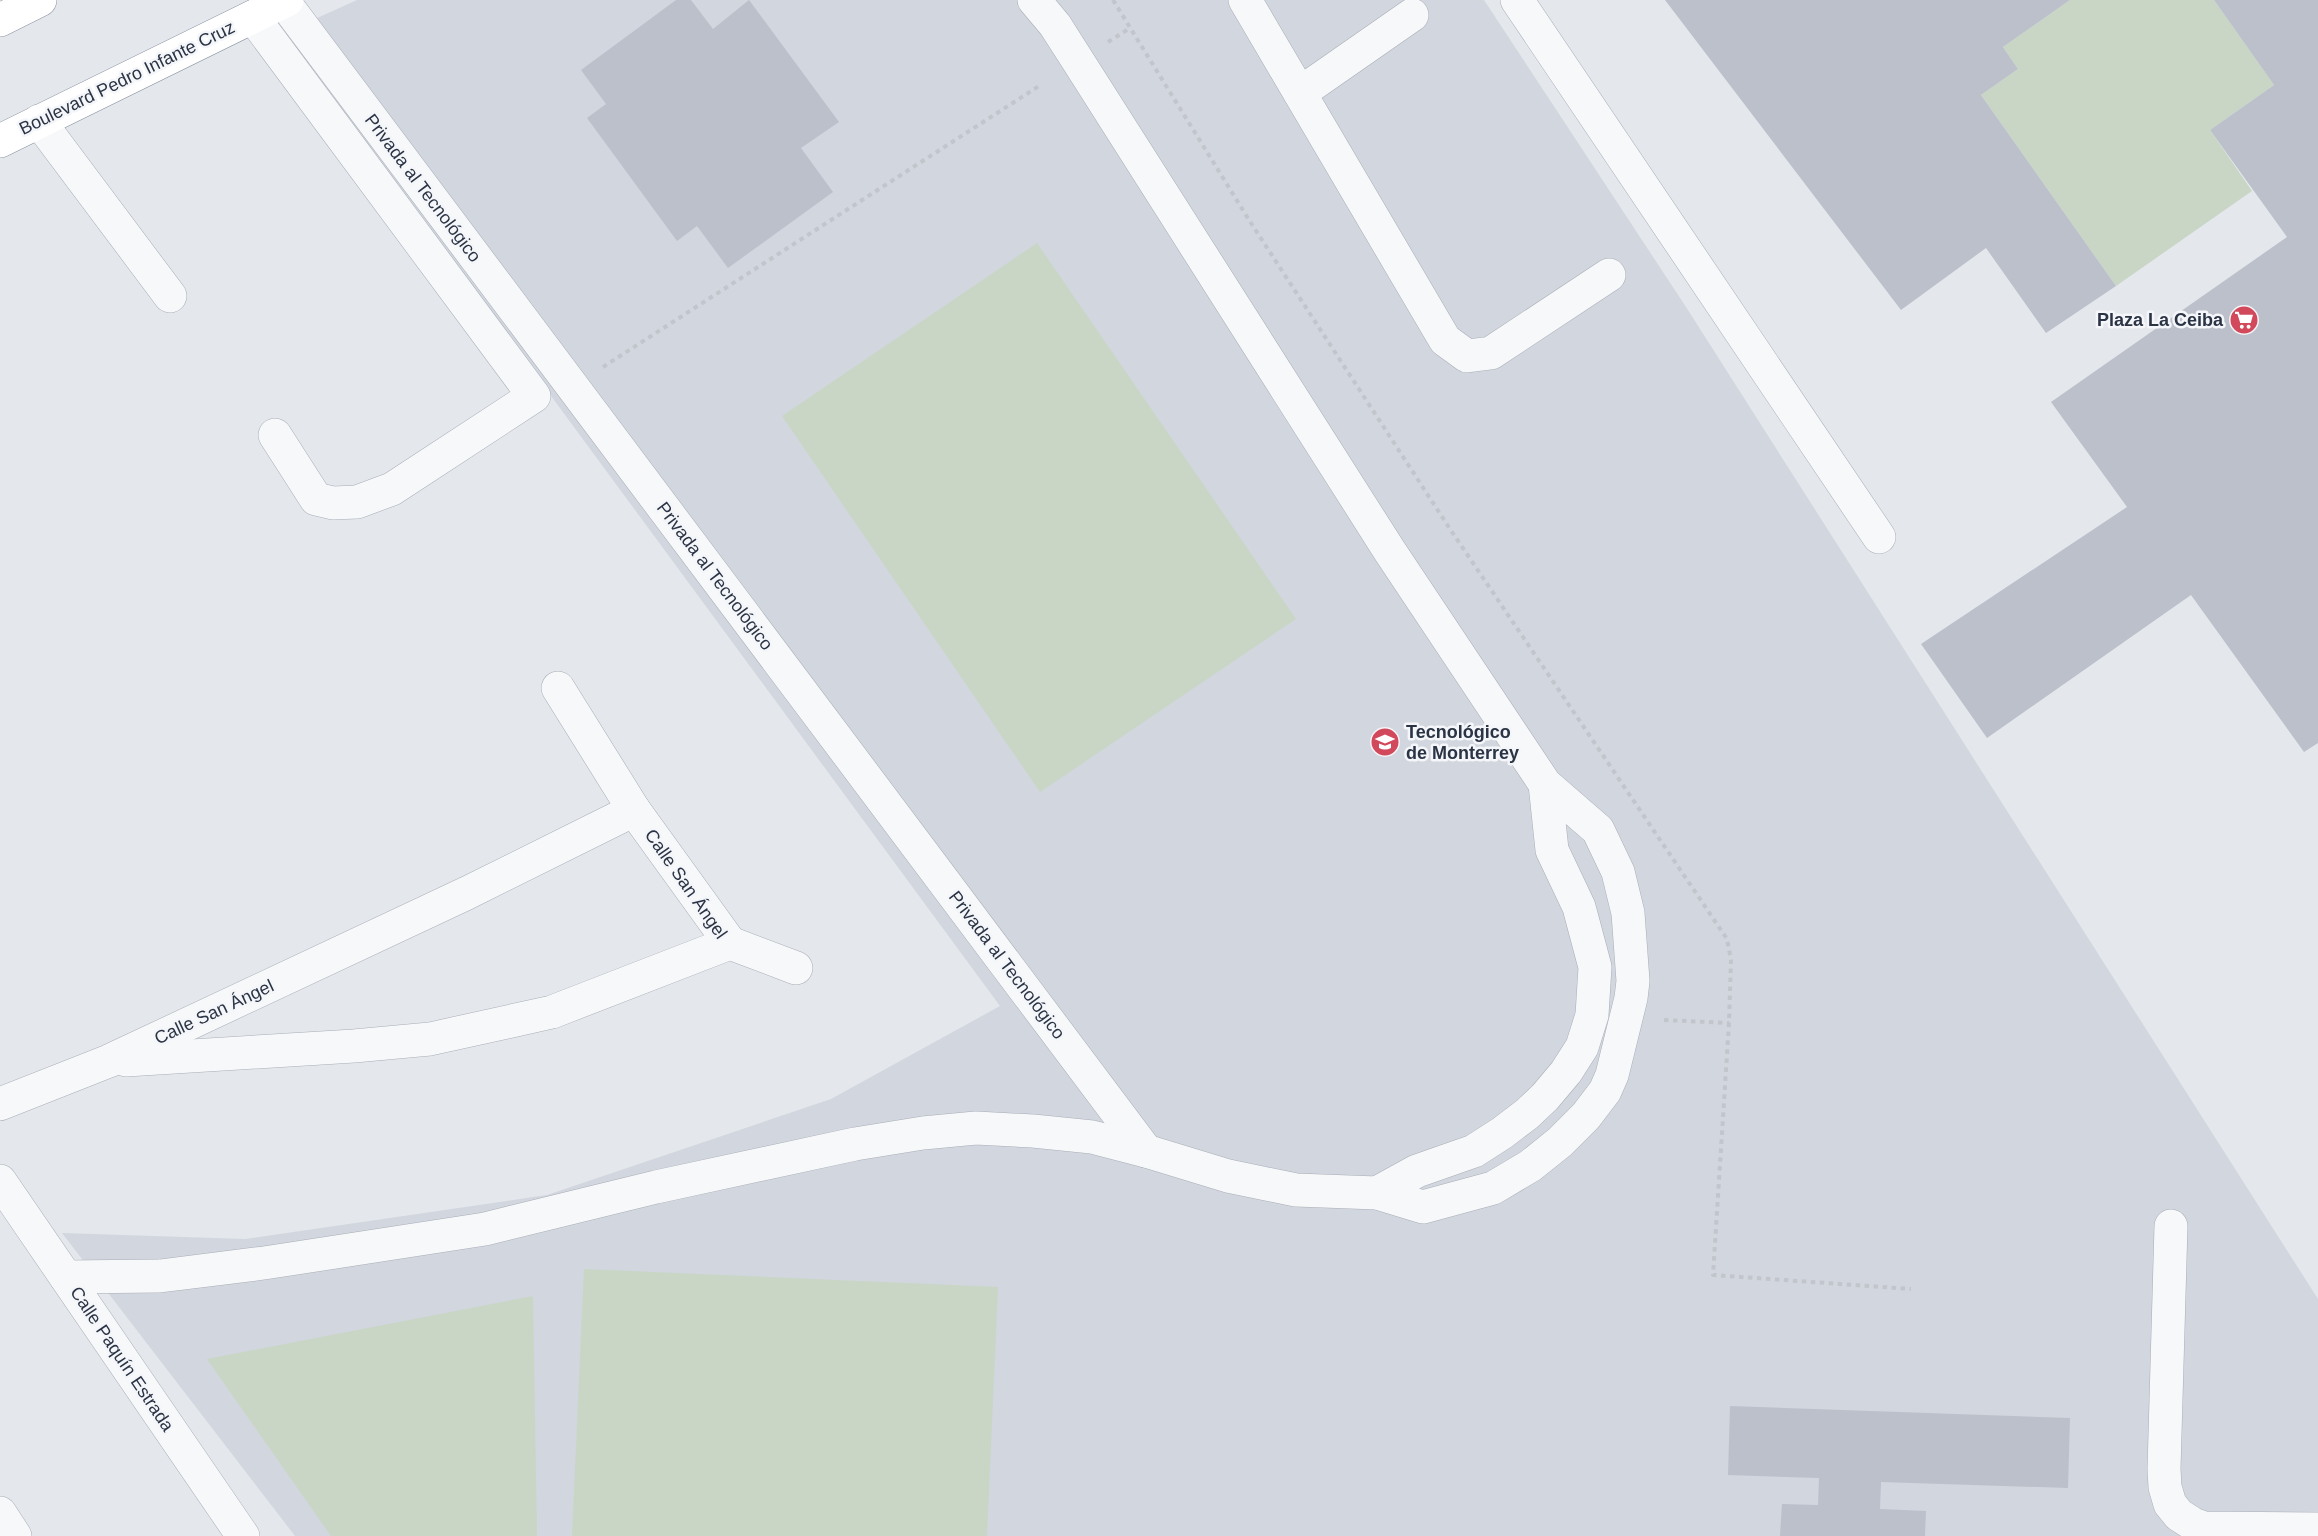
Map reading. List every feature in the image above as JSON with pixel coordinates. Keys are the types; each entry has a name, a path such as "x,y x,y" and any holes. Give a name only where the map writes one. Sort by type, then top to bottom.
{"highway":[{"path":"0,20 40,0"},
{"name":"Boulevard Pedro Infante Cruz","path":"0,141 285,1"}],"street":[{"path":"66,1277 160,1276 264,1263 485,1228 656,1187 855,1144 923,1133 976,1128 1092,1137 1228,1176 1296,1190 1377,1193 1424,1207 1493,1188 1530,1166 1560,1142 1586,1116 1605,1091 1612,1075 1627,1018 1633,981 1625,903 1618,872 1598,830 1545,784 1389,550 1066,43 1034,0"},
{"path":"1245,0 1445,340 1457,351 1467,356 1491,353 1609,274"},
{"path":"1517,0 1879,537"},
{"name":"Privada al Tecnológico","path":"285,1 1146,1151"},
{"path":"1300,93 1412,15"},
{"path":"253,17 534,396 392,489 357,502 333,503 316,499 275,435"},
{"path":"39,121 170,296"},
{"path":"558,687 634,810"},
{"path":"1377,1193 1417,1170 1474,1151 1502,1132 1527,1114 1545,1097 1582,1047 1592,1015 1595,967 1580,907 1552,850 1545,784"},
{"name":"Calle San Ángel","path":"0,1104 109,1061 467,893 634,810 730,943 552,1012 430,1039 109,1061"},
{"path":"730,943 796,968"},
{"name":"Calle Paquín Estrada","path":"0,1181 243,1536"},
{"path":"2171,1226 2164,1469 2165,1487 2170,1504 2179,1515 2204,1528 2318,1529"},
{"path":"0,1513 15,1536"}],"path":[{"path":"572,387 1039,86"},
{"path":"1698,1021 1729,1023"}],"shaded area":[{"name":"Tecnológico de Monterrey","path":"357,0 1484,0 1686,307 2318,1299 2318,1536 295,1536 62,1233 245,1239 547,1195 831,1099 1000,1006 284,33"}],"green space":[{"path":"2070,0 2214,0 2274,85 2210,130 2252,191 2116,286 1981,95 2018,69 2003,47"},
{"path":"1037,243 1296,619 1040,792 782,416"},
{"path":"584,1269 998,1287 987,1536 572,1536"},
{"path":"533,1296 537,1536 331,1536 207,1359"}],"building":[{"path":"676,0 691,0 713,29 749,0 839,122 801,148 833,192 728,268 697,226 677,241 587,118 606,104 581,70"},
{"name":"Plaza La Ceiba","path":"1665,0 2070,0 2003,47 2018,69 1981,95 2116,286 2046,333 1986,248 1901,310"},
{"name":"Plaza La Ceiba","path":"2214,0 2318,0 2318,743 2304,752 2191,595 1987,738 1921,644 2127,507 2051,402 2287,237 2210,130 2274,85"},
{"path":"1730,1406 2070,1418 2068,1488 1881,1482 1880,1509 1926,1511 1925,1536 1780,1536 1782,1504 1818,1505 1819,1478 1728,1475"}],"place":[{"name":"Plaza La Ceiba","path":"2244,320"},
{"name":"Tecnológico de Monterrey","path":"1385,742"}]}
